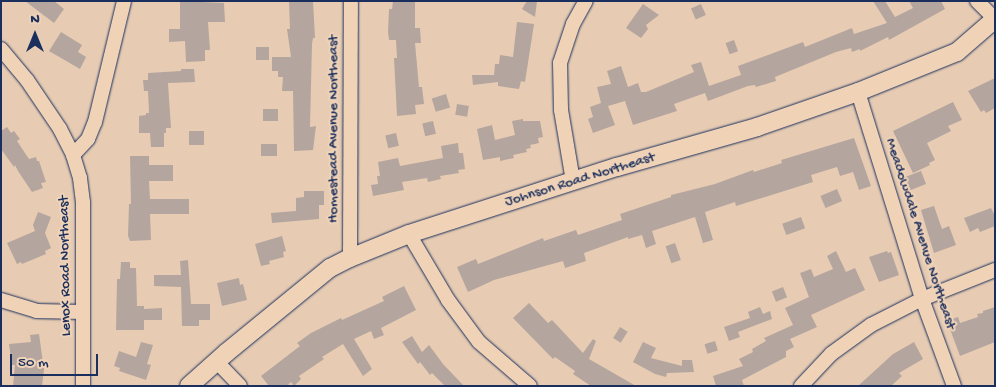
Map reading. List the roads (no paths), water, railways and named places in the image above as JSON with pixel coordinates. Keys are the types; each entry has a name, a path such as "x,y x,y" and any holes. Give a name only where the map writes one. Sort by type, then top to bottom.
{"street":[{"path":"73,155 88,139 95,122 124,1"},
{"name":"Homestead Avenue Northeast","path":"350,258 351,1"},
{"path":"573,181 561,110 560,63 573,24 586,1"},
{"path":"977,1 995,19"},
{"name":"Johnson Road Northeast","path":"189,386 322,274 350,258 409,234 573,181 757,127 858,92 957,52 995,19"},
{"name":"Lenox Road Northeast","path":"1,49 27,80 60,129 73,155 80,178 83,202 83,386"},
{"name":"Meadowdale Avenue Northeast","path":"858,92 922,299 954,386"},
{"path":"409,234 448,300 479,342 530,386"},
{"path":"802,386 831,354 871,325 922,299 995,270"},
{"path":"1,300 36,311 83,312"},
{"path":"217,362 240,386"}]}
